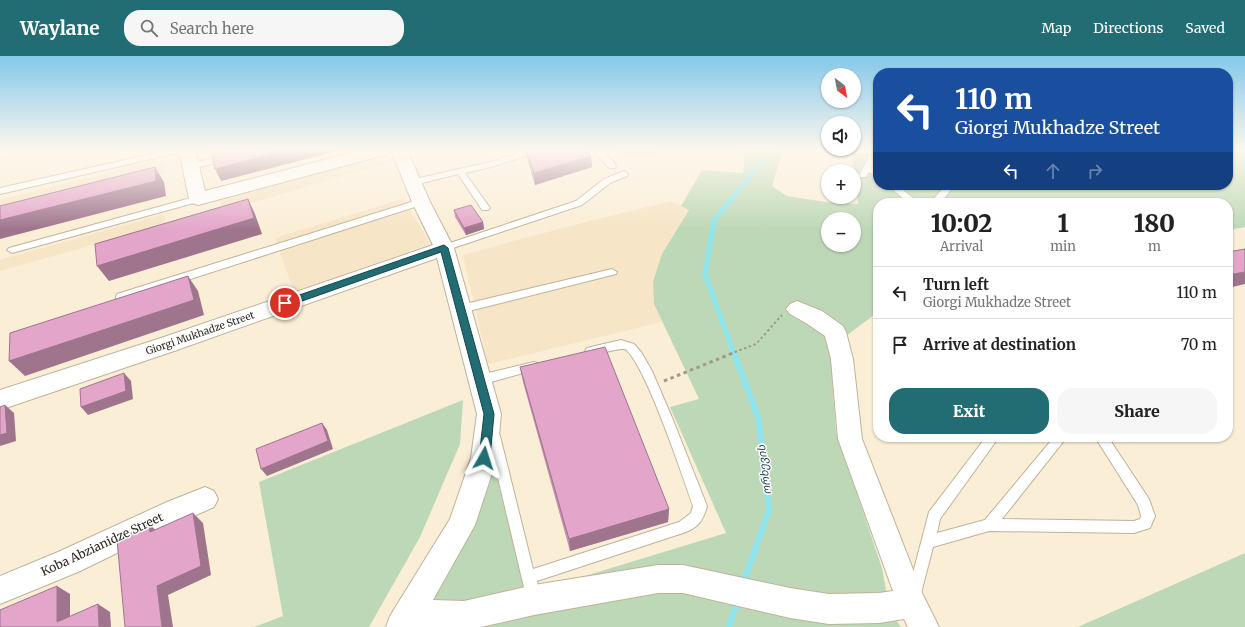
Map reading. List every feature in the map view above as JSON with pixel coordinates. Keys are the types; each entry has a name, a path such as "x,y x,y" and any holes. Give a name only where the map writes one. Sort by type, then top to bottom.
{"street":[{"path":"194,177 198,199 282,177"},
{"path":"405,621 461,525 484,458 489,414 444,248 421,202 411,177"},
{"name":"Giorgi Mukhadze Street","path":"0,400 184,339 444,248"},
{"path":"797,309 814,317 836,332 842,359 850,439 918,615"},
{"name":"Koba Abzianidze Street","path":"0,590 68,562 176,511 205,499"},
{"path":"405,621 464,616 531,589 658,579 683,579 790,603 830,609 879,608 918,615"}],"lane":[{"path":"0,191 63,177"},
{"path":"414,182 436,177"},
{"path":"464,177 485,208"},
{"path":"444,248 579,203 607,181 618,177"},
{"path":"898,190 908,198"},
{"path":"939,198 947,190"},
{"path":"12,250 198,199"},
{"path":"121,297 421,202"},
{"path":"461,309 612,272"},
{"path":"489,414 531,589 683,528 697,517 700,506 653,385 638,355 631,347 620,344 581,354"},
{"path":"480,380 542,364"},
{"path":"918,615 927,542 934,516 989,442"},
{"path":"989,525 1056,442"},
{"path":"927,542 989,525 1134,527 1145,524 1148,516 1144,503 1104,442"}],"path":[{"path":"653,385 756,344 781,315 797,309"}],"shaded area":[{"path":"91,177 151,177 0,213 0,200"},
{"path":"307,177 341,177 223,211 220,201"},
{"path":"403,199 430,244 294,292 275,238"},
{"path":"672,201 689,210 662,254 654,304 662,322 488,364 463,255 589,221"},
{"path":"164,214 166,224 0,271 0,260"}],"green space":[{"path":"698,177 775,177 772,186 787,196 821,201 821,204 861,204 861,177 873,177 873,190 1233,190 1233,177 1245,177 1245,227 1233,229 1233,198 873,198 873,316 830,348 836,432 882,568 887,596 896,620 901,627 412,627 493,451 526,594 726,533 670,407 699,399 654,304 653,282 662,254 689,210 681,206"},
{"path":"463,400 460,444 420,537 369,627 254,627 283,616 259,482"},
{"path":"1245,553 1245,627 1078,627"}],"building":[{"path":"117,177 156,177 156,181 0,220 0,206"},
{"path":"248,199 254,218 97,266 95,244"},
{"path":"471,205 483,222 464,228 454,210"},
{"path":"1245,249 1245,272 1233,274 1233,251"},
{"path":"188,276 194,300 9,361 10,333"},
{"path":"605,347 669,509 569,539 520,367"},
{"path":"124,373 126,391 81,407 80,389"},
{"path":"5,405 7,433 0,435 0,407"},
{"path":"322,423 328,441 261,469 256,449"},
{"path":"193,513 201,566 157,586 162,627 125,627 117,540 149,524 150,532"},
{"path":"57,586 57,622 98,604 99,627 0,627 0,610"}],"waterway":[{"name":"ორხევის","path":"733,351 705,275 714,221 750,177"},
{"name":"ორხევის","path":"734,353 758,417 769,510 743,584"},
{"name":"ორხევის","path":"729,627 738,599"}],"route":[{"path":"285,303 444,248 489,414 484,458"}]}
